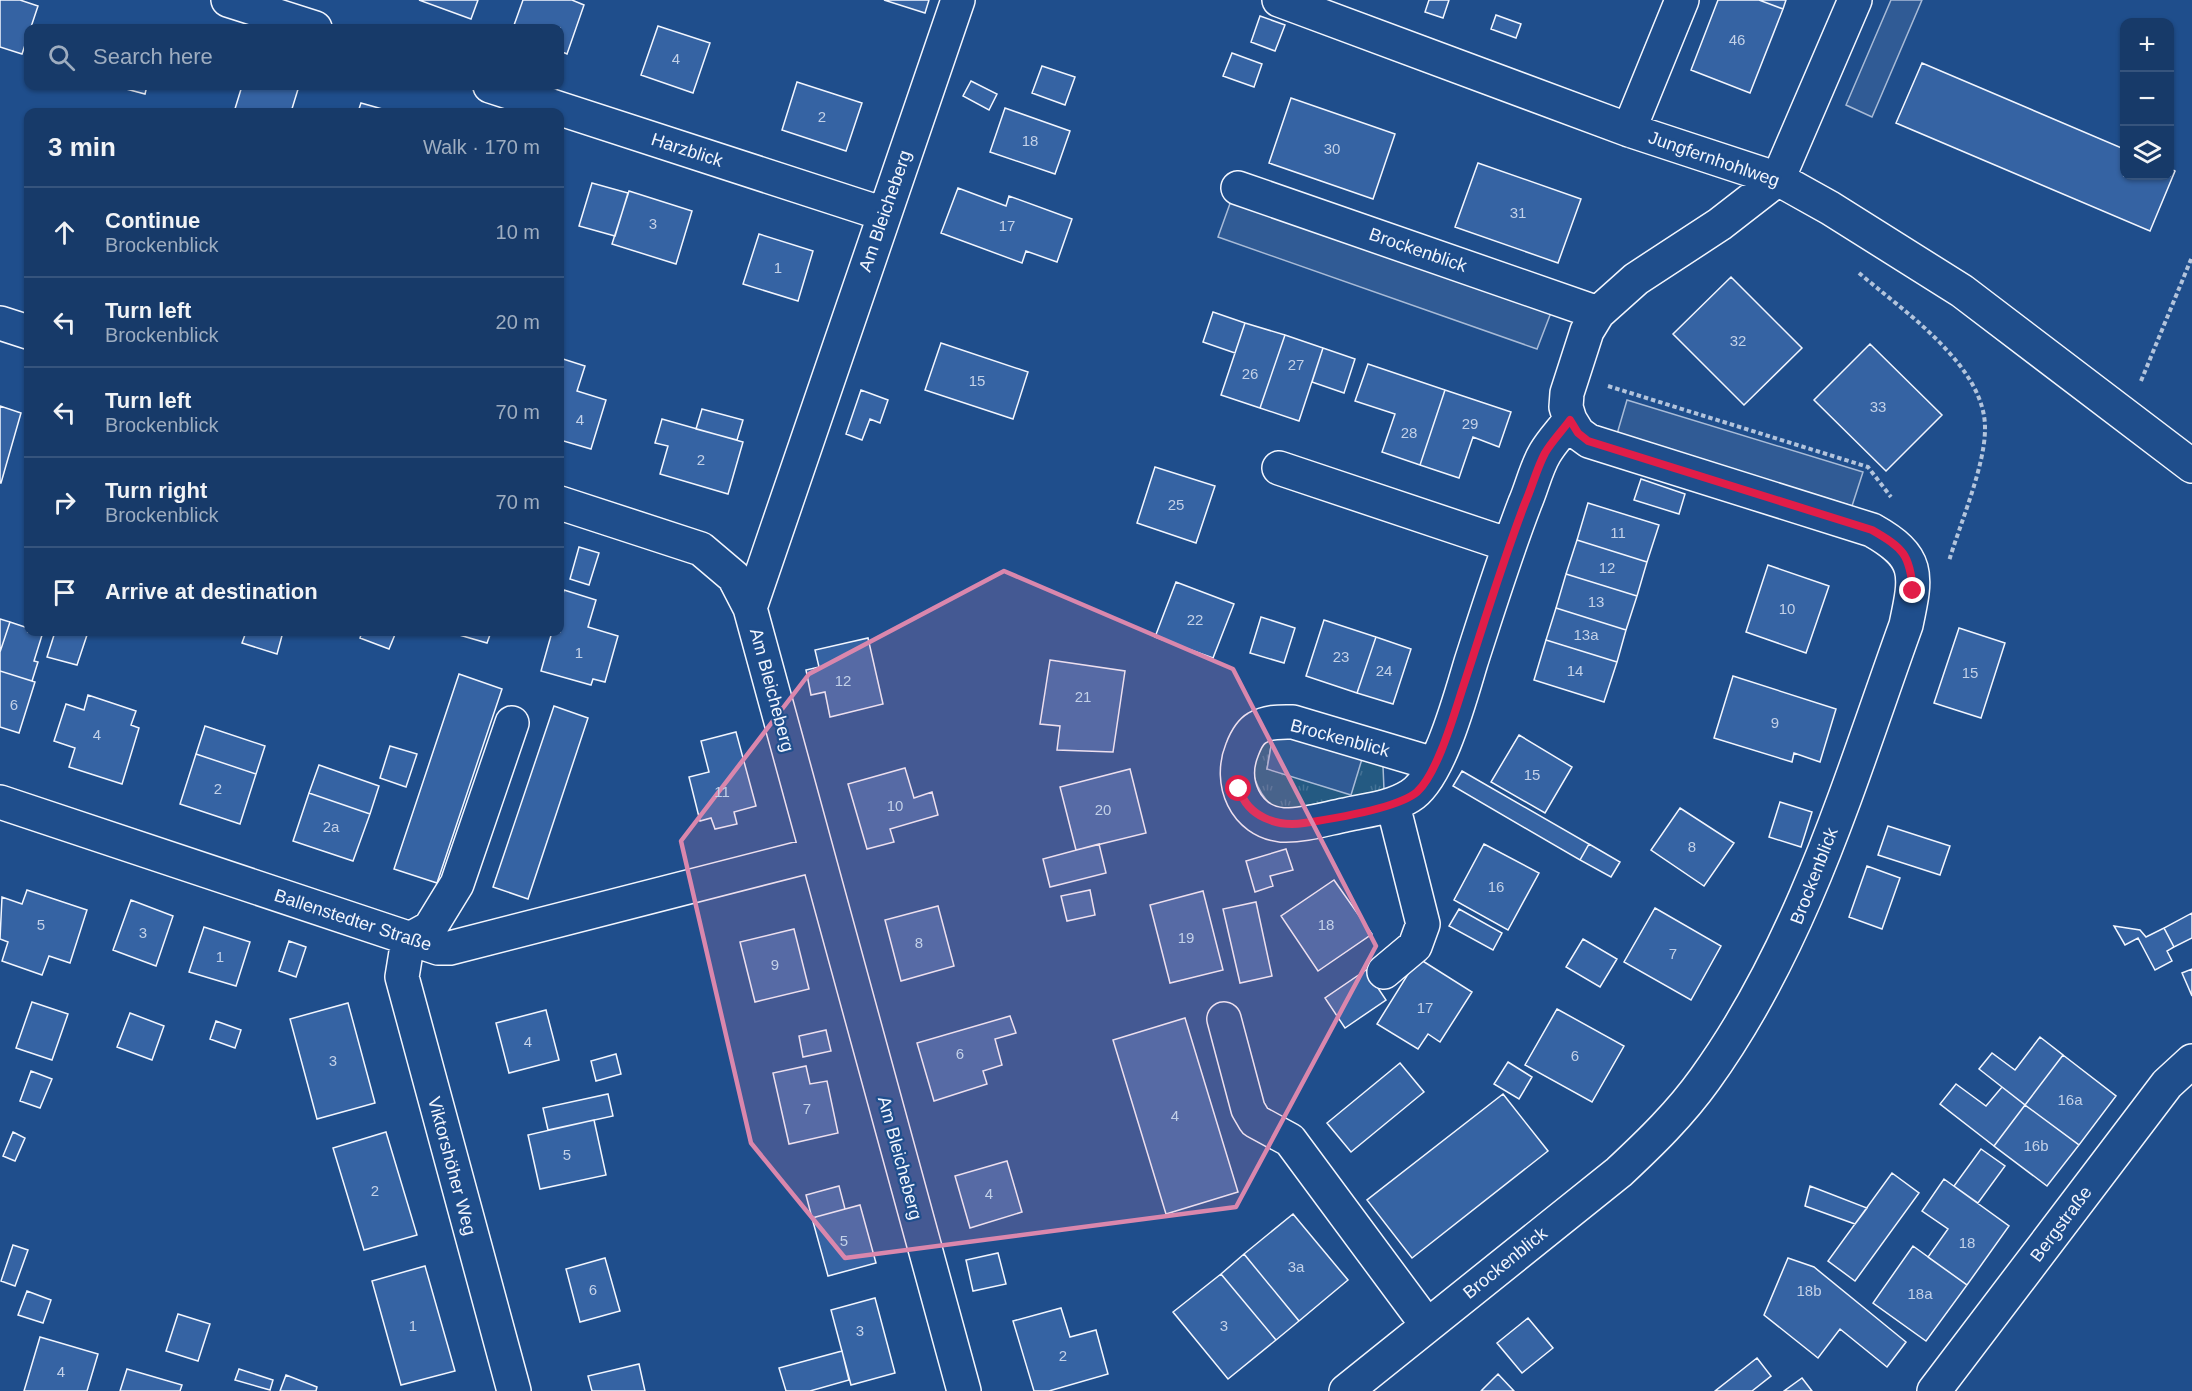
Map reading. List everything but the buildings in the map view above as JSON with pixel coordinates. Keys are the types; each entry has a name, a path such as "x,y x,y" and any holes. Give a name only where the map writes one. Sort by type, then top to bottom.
{"street":[{"path":"228,0 303,24"},
{"name":"Am Bleicheberg","path":"958,0 750,608 964,1391"},
{"name":"Jungfernhohlweg","path":"1279,0 1629,130 1778,179 1830,208 1962,291 2192,466"},
{"path":"1629,130 1682,0"},
{"path":"1570,420 1566,407 1567,393 1587,331 1598,313 1636,279 1720,224 1778,179 1855,0"},
{"name":"Harzblick","path":"502,90 558,108"},
{"name":"Harzblick","path":"564,110 884,214"},
{"name":"Brockenblick","path":"1238,188 1598,313"},
{"path":"0,323 24,331"},
{"name":"Brockenblick","path":"1346,1391 1619,1172 1652,1141 1704,1080 1728,1046 1765,983 1801,911 1906,625 1913,591 1911,564 1902,549 1872,530 1588,441 1578,433 1570,420 1545,453 1509,545 1451,726 1434,764 1418,791 1393,804 1304,823 1274,822 1262,818 1243,801 1237,778 1239,756 1256,728 1269,723 1293,722 1434,764"},
{"path":"1279,468 1509,545"},
{"path":"564,504 701,549 734,577 750,608"},
{"path":"408,940 430,928 457,884 512,723"},
{"name":"Ballenstedter Straße","path":"0,802 408,940 438,948 450,948 817,854"},
{"path":"1384,972 1415,946 1423,924 1393,804"},
{"name":"Viktorshöher Weg","path":"408,940 402,965 403,990 514,1391"},
{"path":"1224,1019 1248,1109 1255,1121 1290,1140 1427,1325"},
{"name":"Bergstraße","path":"1934,1391 2167,1084 2192,1061"}],"path":[{"path":"2127,416 2192,257"},
{"path":"1857,271 1936,338 1965,372 1980,399 1986,428 1947,567"},
{"path":"1572,375 1868,467 1892,499"}],"highlighted area":[{"path":"1004,571 1233,669 1376,946 1236,1207 845,1258 751,1143 681,841 809,674"}],"green space":[{"path":"1273,735 1267,769 1362,759 1383,766 1384,790 1291,809 1273,807 1258,787 1252,763 1258,748"}],"shaded area":[{"path":"1891,0 1922,0 1872,117 1846,105"},
{"path":"1232,198 1552,310 1537,349 1218,237"},
{"path":"1627,400 1863,472 1852,506 1617,434"},
{"path":"1277,734 1362,759 1351,795 1267,769 1273,735"}],"route":[{"path":"1239,789 1243,801 1252,810 1262,818 1282,825 1304,823 1393,804 1403,801 1418,791 1434,764 1451,726 1509,545 1545,453 1570,420 1578,433 1588,441 1872,530 1902,549 1911,564 1913,591"}]}
